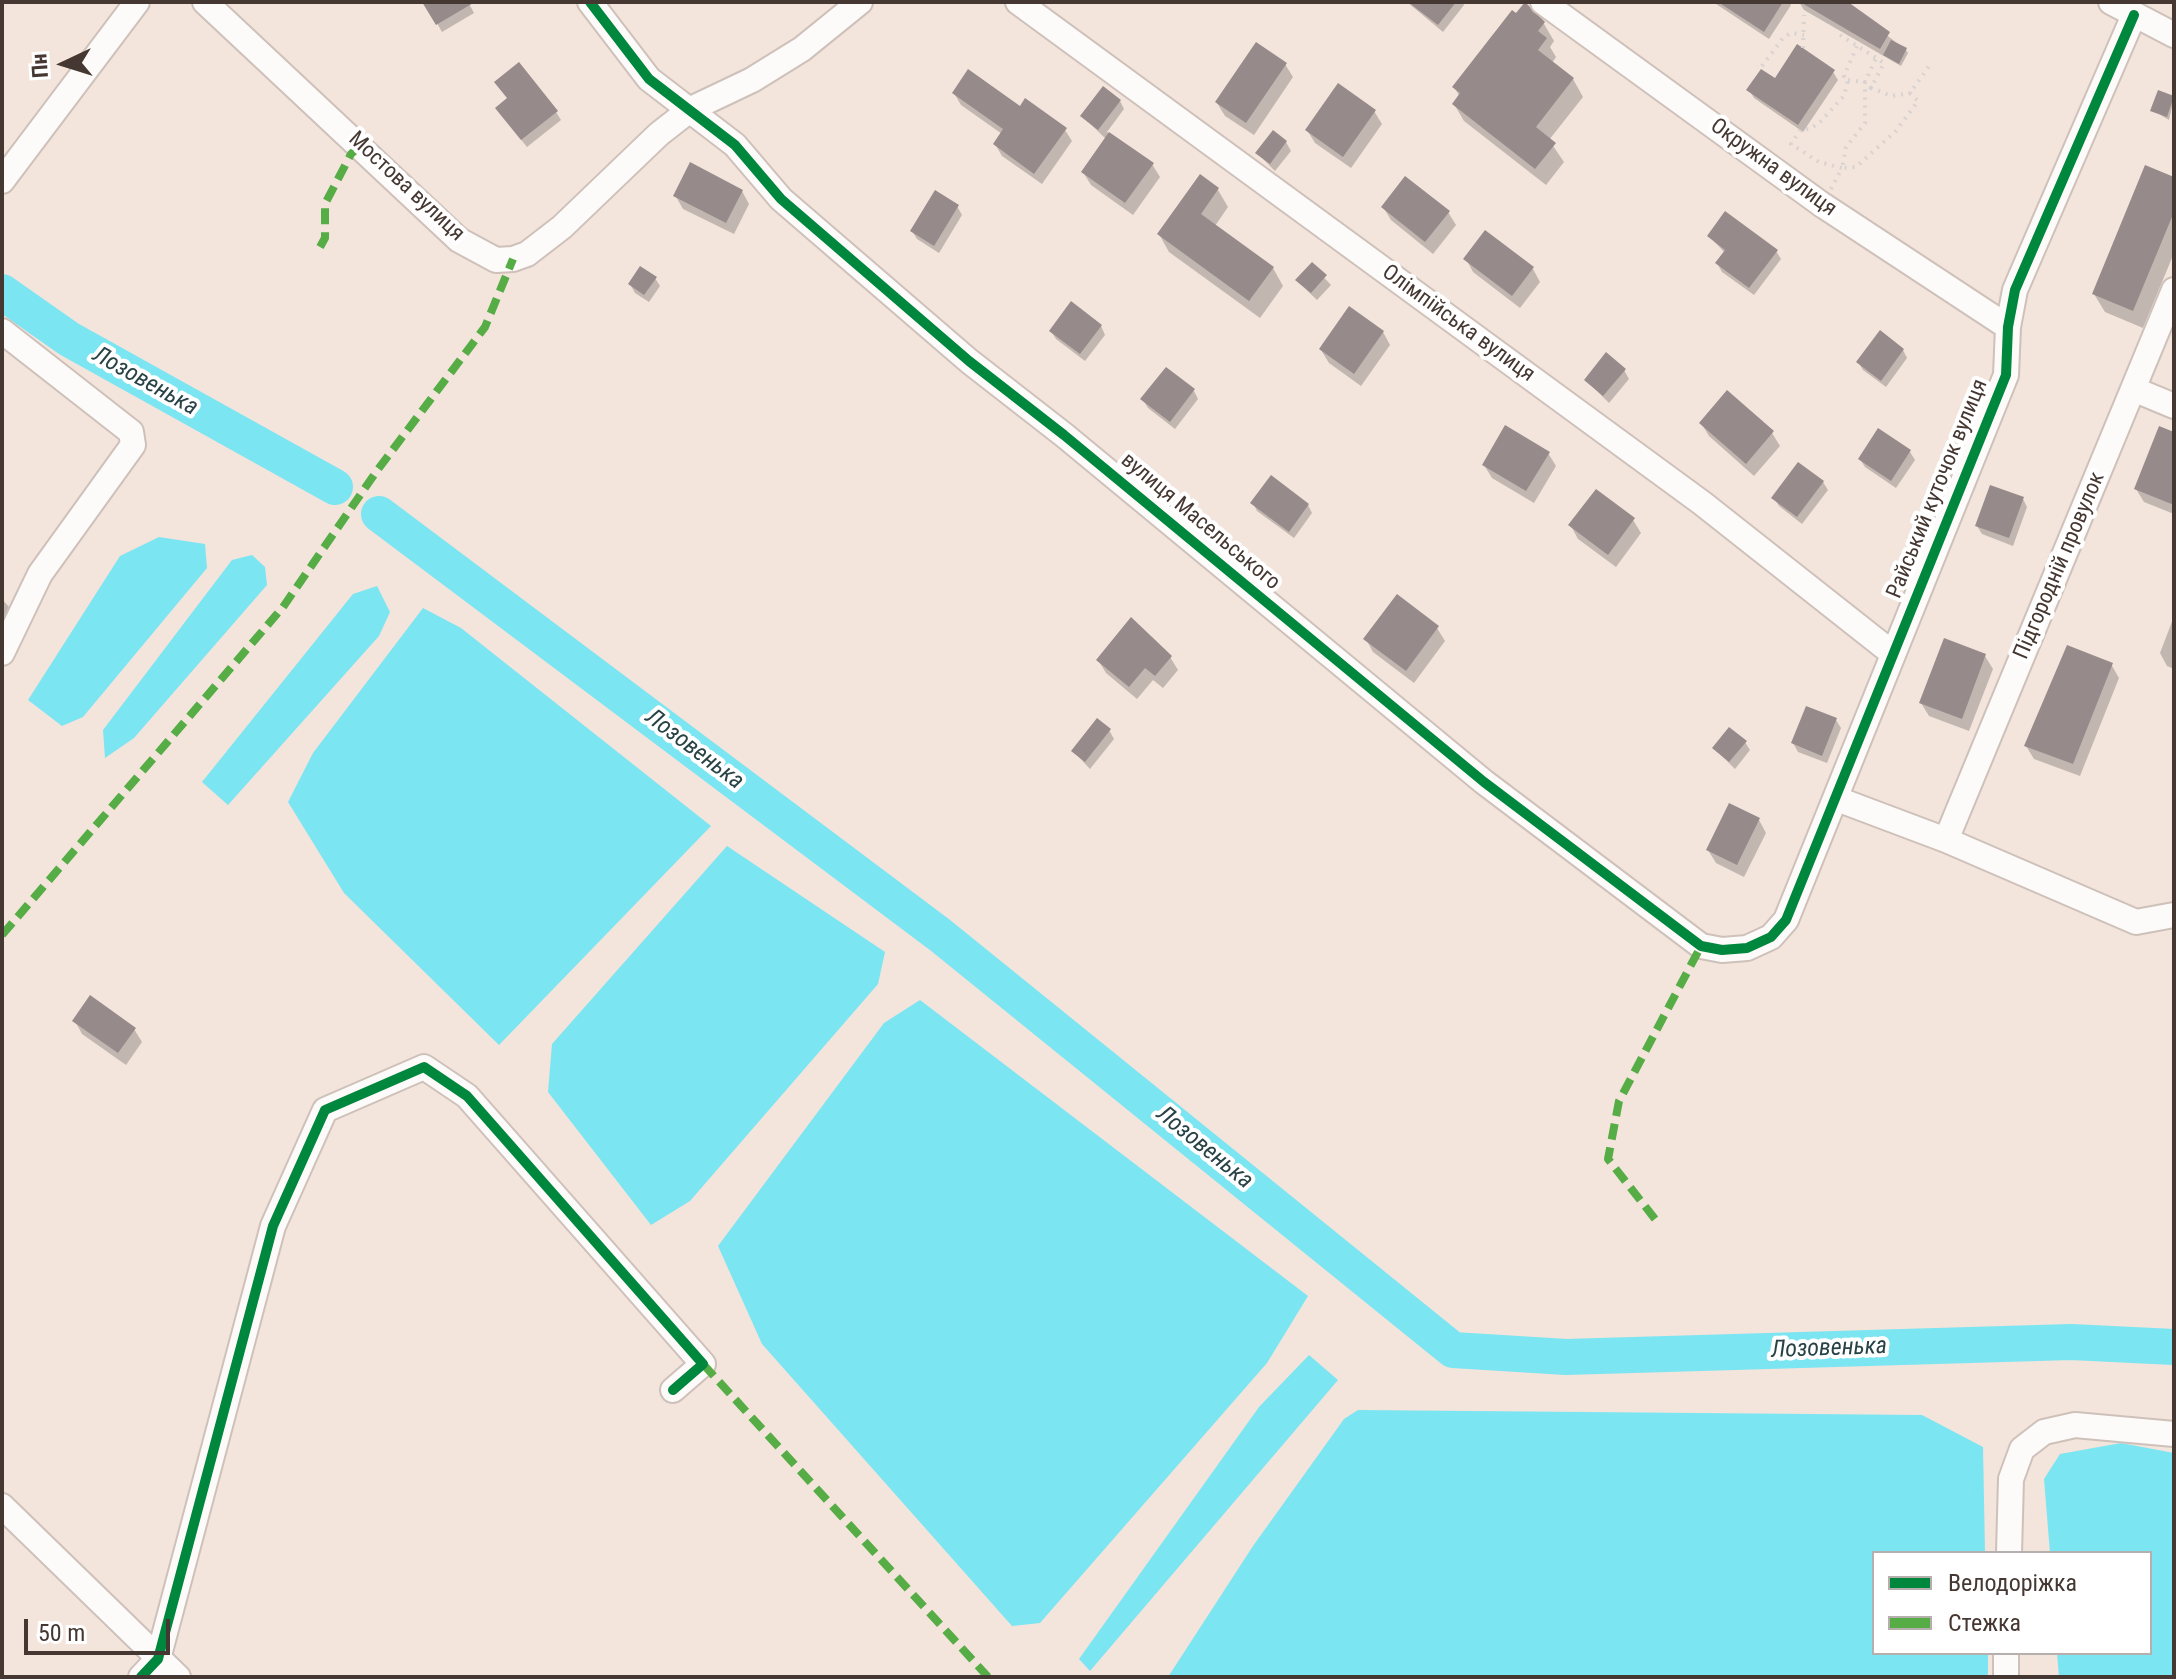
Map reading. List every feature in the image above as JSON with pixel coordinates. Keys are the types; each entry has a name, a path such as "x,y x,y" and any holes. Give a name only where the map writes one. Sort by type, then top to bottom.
{"street":[{"path":"2,181 137,2"},
{"name":"Мостова вулиця","path":"205,2 459,240 496,260 527,254 562,227 659,134 691,109 752,80 802,49 860,2"},
{"name":"вулиця Масельського","path":"590,2 649,79 735,145 792,208 969,361 1064,435 1484,782 1701,946"},
{"name":"Олімпійська вулиця","path":"1018,2 1702,503 1892,653"},
{"name":"Окружна вулиця","path":"1543,2 1821,204 2008,327"},
{"path":"2111,2 2174,35"},
{"name":"Райський куточок вулиця","path":"1701,946 1722,950 1747,948 1771,937 1786,920 2006,375 2008,327 2015,290 2134,15"},
{"name":"Підгородній провулок","path":"1946,840 2174,290"},
{"path":"2,331 131,432 133,445 40,574 2,653"},
{"path":"2133,389 2174,406"},
{"path":"1837,799 1946,840 2136,922 2174,915"},
{"path":"141,1677 158,1659 273,1226 325,1110 424,1067 467,1096 703,1364 673,1390"},
{"path":"2009,1551 2011,1479 2022,1449 2044,1432 2075,1425 2174,1434"},
{"path":"2,1506 178,1677"},
{"path":"2006,1655 2006,1677"}],"path":[{"path":"1803,48 1804,15"},
{"path":"1762,66 1783,38 1791,33 1804,35"},
{"path":"1840,35 1884,63 1871,88"},
{"path":"1857,46 1844,76 1848,80 1865,82 1871,88 1892,96 1910,93 1932,62"},
{"path":"1821,204 1842,168 1846,147 1865,123 1865,82 1876,58"},
{"path":"1848,80 1835,109 1810,129 1801,129 1791,144 1819,162 1842,168 1856,167 1896,131 1918,101 1910,93"}],"water":[{"path":"159,537 205,544 207,568 83,717 62,726 28,700 120,556"},
{"path":"252,555 265,567 267,585 134,738 105,758 103,730 232,560"},
{"path":"377,586 390,612 379,636 228,805 202,782 353,594"},
{"path":"423,608 461,628 711,826 499,1045 344,893 288,802 313,753"},
{"path":"727,846 885,952 878,984 690,1201 651,1225 548,1092 552,1044"},
{"path":"920,1000 1308,1296 1267,1363 1040,1623 1012,1626 762,1344 718,1246 884,1023"},
{"path":"1309,1355 1338,1380 1090,1671 1079,1659 1259,1407"},
{"path":"1358,1410 1922,1415 1983,1447 1985,1551 1872,1551 1872,1655 1988,1655 1987,1677 1168,1677 1253,1546 1344,1419"},
{"path":"2121,1443 2174,1453 2174,1677 2059,1677 2057,1655 2152,1655 2152,1551 2050,1551 2044,1479 2060,1454"}],"building":[{"path":"422,2 475,2 436,25"},
{"path":"1408,2 1456,2 1438,25"},
{"path":"1525,2 1545,22 1538,31 1547,38 1538,50 1574,78 1536,127 1556,143 1535,169 1452,104 1460,93 1452,87 1512,10 1516,13"},
{"path":"1718,2 1783,2 1764,32"},
{"path":"1800,2 1848,2 1890,32 1880,49"},
{"path":"1891,40 1907,48 1899,64 1883,55"},
{"path":"1256,42 1287,63 1246,123 1215,102"},
{"path":"1797,44 1835,70 1798,125 1746,90 1761,69 1775,78"},
{"path":"519,62 558,111 521,140 495,108 507,98 494,82"},
{"path":"968,69 1020,106 1025,98 1067,128 1034,174 993,144 1003,129 952,93"},
{"path":"1338,83 1376,110 1343,157 1305,130"},
{"path":"1103,86 1121,100 1098,130 1080,116"},
{"path":"2158,90 2174,96 2167,117 2150,111"},
{"path":"1273,130 1287,141 1270,164 1255,153"},
{"path":"1109,132 1154,163 1125,203 1081,172"},
{"path":"690,162 743,190 726,223 673,196"},
{"path":"2145,165 2174,177 2174,212 2133,311 2092,294"},
{"path":"1200,174 1219,188 1201,214 1274,267 1249,301 1157,234"},
{"path":"1405,176 1450,211 1425,242 1381,207"},
{"path":"935,190 959,205 934,246 910,231"},
{"path":"1725,211 1778,250 1749,288 1715,263 1725,250 1707,236"},
{"path":"1485,230 1534,267 1512,296 1463,259"},
{"path":"1312,262 1327,275 1311,293 1295,280"},
{"path":"640,266 657,277 644,295 628,284"},
{"path":"1071,301 1102,325 1080,354 1049,331"},
{"path":"1349,306 1384,331 1354,374 1319,349"},
{"path":"1880,330 1904,349 1881,381 1856,362"},
{"path":"1606,352 1626,369 1603,396 1584,380"},
{"path":"1166,367 1195,389 1170,422 1140,399"},
{"path":"1727,390 1774,431 1746,464 1699,423"},
{"path":"1505,425 1550,452 1526,491 1482,465"},
{"path":"2159,426 2174,432 2174,505 2134,489"},
{"path":"1878,428 1911,450 1891,481 1858,459"},
{"path":"1798,462 1824,481 1797,517 1771,498"},
{"path":"1271,475 1309,504 1289,532 1250,503"},
{"path":"1990,485 2024,497 2009,538 1975,526"},
{"path":"1596,489 1635,518 1608,555 1568,525"},
{"path":"1397,594 1439,626 1406,671 1363,639"},
{"path":"1131,617 1172,656 1155,676 1145,668 1129,687 1096,660"},
{"path":"1944,638 1986,654 1962,719 1919,703"},
{"path":"2067,645 2113,663 2073,764 2024,746"},
{"path":"1806,706 1837,718 1822,756 1791,743"},
{"path":"1097,718 1111,729 1085,762 1071,751"},
{"path":"1729,727 1747,741 1729,762 1712,748"},
{"path":"1729,803 1760,818 1737,865 1706,850"},
{"path":"90,995 136,1028 118,1053 72,1021"}],"waterway":[{"name":"Лозовенька","path":"2,292 69,339 335,487"},
{"name":"Лозовенька","path":"379,514 940,935 1453,1350 1566,1357 2071,1342 2174,1347"}],"marked path":[{"path":"320,247 325,238 325,204 351,154 361,145"},
{"path":"2,935 283,607 376,472 485,327 513,259"},
{"path":"1655,1219 1608,1159 1619,1101 1701,946"},
{"path":"703,1364 988,1677"}],"cycle path":[{"path":"590,2 649,79 735,145 781,199 969,361 1064,435 1484,782 1701,946 1722,950 1747,948 1771,937 1786,920 2006,375 2008,327 2015,290 2134,15"},
{"path":"141,1677 158,1659 273,1226 325,1110 424,1067 467,1096 703,1364 673,1390"}]}
